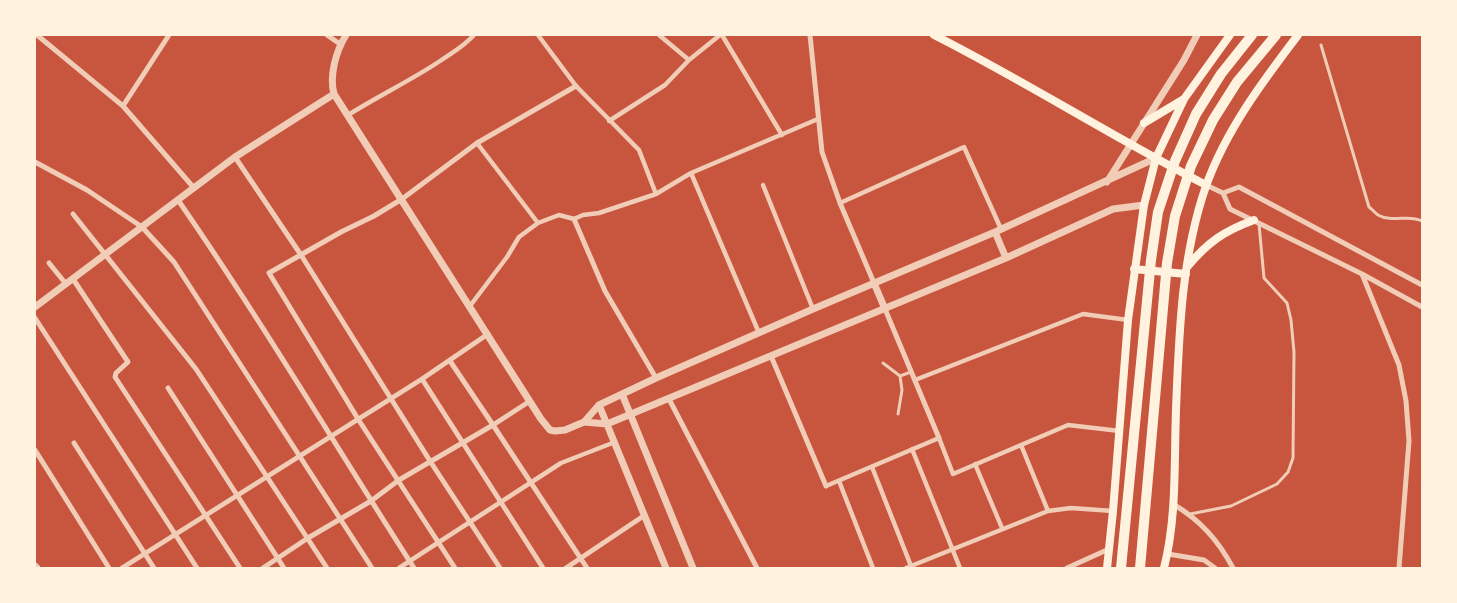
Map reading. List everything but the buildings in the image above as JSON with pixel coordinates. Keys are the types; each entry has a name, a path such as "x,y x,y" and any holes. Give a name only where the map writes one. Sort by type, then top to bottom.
{"highway":[{"path":"1121,568 1151,260 1158,212 1175,161 1196,114 1221,74 1252,35"},
{"path":"1140,568 1167,263 1175,216 1191,166 1213,120 1237,82 1276,35"}],"main road":[{"path":"934,35 1130,146 1206,185"},
{"path":"1107,568 1128,320 1144,205 1156,158 1184,99 1230,35"},
{"path":"1164,568 1168,554 1172,504 1179,326 1186,271 1196,219 1206,185 1222,149 1267,76 1298,35"},
{"path":"1144,123 1184,99"},
{"path":"1186,271 1203,248 1214,239 1233,228 1257,221"},
{"path":"1134,269 1186,271"}],"street":[{"path":"35,40 37,35 123,106 194,188"},
{"path":"123,106 169,35"},
{"path":"327,35 340,44"},
{"path":"346,35 337,52 331,86 334,94 546,426 555,432 584,422 600,405 656,378 998,231 1156,158"},
{"path":"348,115 389,90 425,72 464,46 474,35"},
{"path":"538,35 576,86 639,150 656,194"},
{"path":"659,35 689,60"},
{"path":"609,121 665,85 689,60 721,35 782,135"},
{"path":"810,35 822,152 840,203 953,474 1068,425 1120,430"},
{"path":"1106,182 1184,60 1197,35"},
{"path":"455,568 358,419 269,273 402,199 477,143 576,86"},
{"path":"35,308 235,157 334,94"},
{"path":"470,306 507,257 519,237 538,223 559,215 574,220 656,194 691,174 818,119"},
{"path":"477,143 538,223"},
{"path":"840,203 964,147 998,231 1006,258"},
{"path":"235,157 301,254 430,462 500,568"},
{"path":"35,162 87,190 142,227 174,262 372,568"},
{"path":"691,174 759,333"},
{"path":"1206,185 1223,193 1230,209 1362,274 1422,307"},
{"path":"763,186 813,309"},
{"path":"1223,193 1239,187 1422,284"},
{"path":"178,200 254,312 330,437 414,568"},
{"path":"584,422 607,424 1006,258 1113,209 1144,205"},
{"path":"74,214 196,369 327,568"},
{"path":"574,220 605,291 656,378"},
{"path":"49,263 66,284"},
{"path":"1362,274 1399,366 1406,401 1409,441 1399,568"},
{"path":"73,279 128,362 116,373 115,377 240,568"},
{"path":"915,380 1083,314 1128,320"},
{"path":"35,318 197,568"},
{"path":"122,568 422,379 488,334"},
{"path":"771,356 826,486 939,438"},
{"path":"450,361 587,568"},
{"path":"422,379 543,568"},
{"path":"168,388 284,568"},
{"path":"622,394 694,568"},
{"path":"669,399 757,568"},
{"path":"263,568 308,538 371,501 399,480 530,401"},
{"path":"600,405 666,568"},
{"path":"399,568 561,463 615,442"},
{"path":"74,443 154,568"},
{"path":"1021,445 1048,511"},
{"path":"35,450 109,568"},
{"path":"912,450 960,568"},
{"path":"976,464 1002,528"},
{"path":"872,467 908,567 1048,511 1071,508 1113,512"},
{"path":"839,481 873,568"},
{"path":"1172,504 1190,514 1222,547 1233,568"},
{"path":"566,568 645,514"},
{"path":"1067,568 1109,549"},
{"path":"1168,554 1204,560 1215,568"}],"lane":[{"path":"1321,45 1369,207 1379,215 1393,219 1414,218 1422,222"},
{"path":"1190,514 1231,506 1277,484 1288,472 1293,458 1294,352 1292,320 1287,303 1264,278 1257,221"},
{"path":"883,363 900,376 902,390 898,414"},
{"path":"900,376 912,372"}]}
